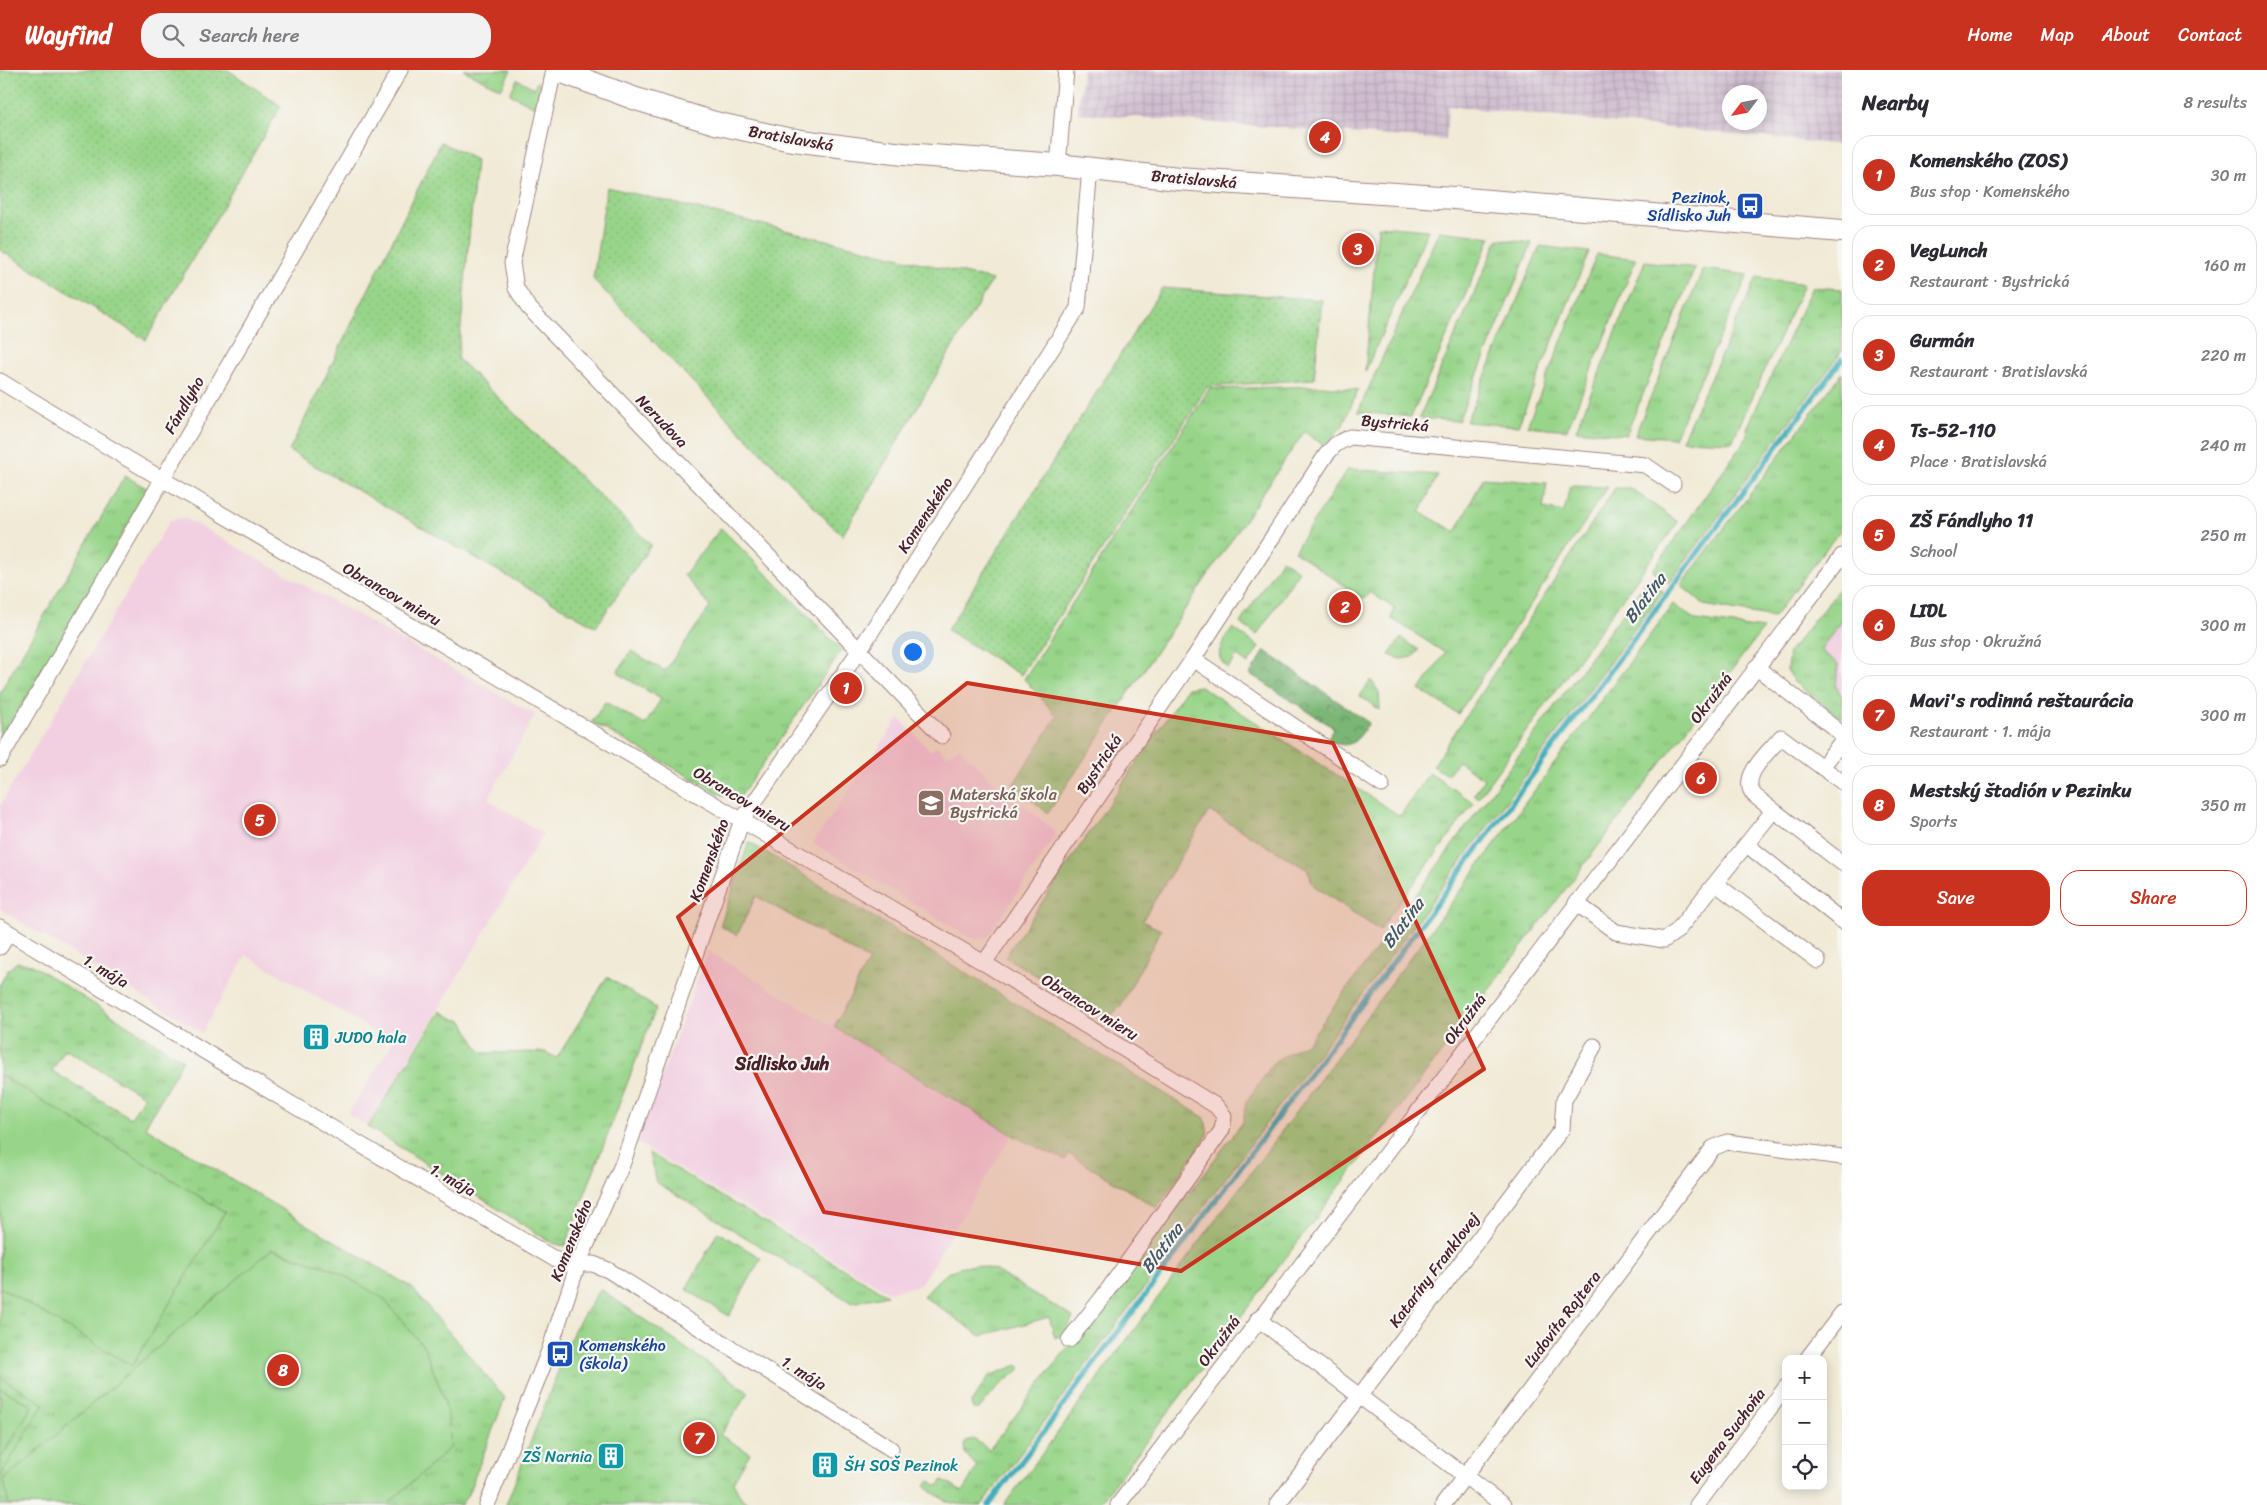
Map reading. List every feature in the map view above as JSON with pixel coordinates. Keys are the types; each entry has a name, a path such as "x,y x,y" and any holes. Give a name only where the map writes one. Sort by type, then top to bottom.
{"main road":[{"name":"Bratislavská","path":"555,70 636,99 715,123 787,139 903,154 1058,165 1178,179 1454,198 1842,231"}],"street":[{"name":"Fándlyho","path":"0,759 164,480 175,455 400,70"},
{"name":"Nerudova","path":"555,70 515,244 513,277 520,296 528,307 942,736"},
{"path":"1058,165 1066,70"},
{"name":"Komenského","path":"488,1505 548,1351 578,1264 622,1165 742,820 859,651 1078,308 1090,168"},
{"name":"Obrancov mieru","path":"0,381 164,480 984,963 1216,1106 1224,1116 1222,1130 1102,1298 1068,1340"},
{"name":"Bystrická","path":"984,963 1193,659 1326,455 1336,444 1350,437 1645,465 1674,484"},
{"name":"Okružná","path":"1118,1505 1258,1319 1842,556"},
{"path":"1193,659 1382,785"},
{"path":"1756,667 1842,734"},
{"path":"1842,782 1781,737 1752,774 1748,782 1750,792 1842,863"},
{"path":"1822,767 1842,741"},
{"path":"1576,903 1616,932 1664,940 1677,932 1773,811"},
{"path":"1747,844 1842,921"},
{"path":"1716,884 1818,961"},
{"path":"0,947 4,930"},
{"name":"1. mája","path":"4,930 563,1264 593,1264 608,1270 891,1449"},
{"name":"Kataríny Franklovej","path":"1277,1505 1562,1129 1564,1100 1594,1046"},
{"name":"Ľudovíta Rajtera","path":"1443,1505 1713,1148 1727,1142 1842,1157"},
{"path":"1810,1355 1842,1313"},
{"path":"1258,1319 1502,1505"},
{"name":"Eugena Suchoňa","path":"1697,1505 1782,1392"}],"highlighted area":[{"path":"967,683 1333,743 1484,1069 1181,1271 824,1212 678,917"}],"shaded area":[{"path":"1082,70 1842,70 1842,145 1448,106 1446,140 1078,113"},
{"path":"185,518 535,715 488,799 543,834 368,1127 348,1114 393,1043 280,975 246,955 202,1033 0,909 0,806 170,520"},
{"path":"1842,585 1842,719 1793,681 1789,652"},
{"name":"Materská škola Bystrická","path":"899,718 931,751 937,746 947,756 959,747 989,778 1053,829 1056,835 987,938 973,939 813,843"},
{"path":"708,951 1012,1135 920,1285 888,1292 637,1143"}],"green space":[{"path":"0,70 228,70 281,106 146,340 0,250"},
{"path":"463,70 511,70 501,89"},
{"path":"517,79 534,88 537,82 540,84 537,108 510,94"},
{"path":"441,142 476,160 458,359 651,545 596,627 289,451"},
{"path":"607,187 992,280 842,536 593,279"},
{"path":"1378,226 1428,230 1365,372"},
{"path":"1439,231 1491,237 1411,417 1358,412"},
{"path":"1498,239 1532,243 1458,421 1419,418"},
{"path":"1540,246 1589,252 1518,426 1466,422"},
{"path":"1597,254 1636,259 1567,430 1527,426"},
{"path":"1645,261 1695,268 1626,435 1576,430"},
{"path":"1703,269 1748,275 1674,438 1635,435"},
{"path":"1757,277 1804,284 1732,442 1682,440"},
{"path":"1812,287 1842,289 1842,351 1669,583 1653,570 1748,436 1747,428"},
{"path":"1162,288 1322,300 1314,379 1207,387 1021,675 947,630"},
{"path":"1842,373 1842,528 1774,617 1704,605 1681,585"},
{"path":"1323,386 1358,390 1342,427 1324,445 1304,432 1048,813 1013,785 1057,716 1024,679 1209,389"},
{"path":"1348,469 1438,475 1420,512 1456,532 1483,478 1547,483 1543,508 1564,512 1570,486 1608,487 1458,714 1420,690 1445,653 1391,618 1395,609 1370,592 1364,599 1294,551"},
{"path":"125,476 148,489 0,743 0,692"},
{"path":"1615,488 1630,488 1678,522 1478,798 1474,795 1484,779 1458,761 1447,775 1433,766"},
{"path":"721,528 842,650 740,797 722,795 592,722 605,702 645,725 661,699 621,675 618,671 631,651 665,671 710,607 684,575"},
{"path":"1282,559 1299,571 1257,635 1240,623"},
{"path":"1648,579 1663,591 982,1505 951,1503 925,1486 929,1481 938,1486 943,1480 962,1492 977,1467 965,1453 964,1445 966,1441 974,1439 989,1450 1088,1321 1093,1319 1243,1122 1246,1102 1275,1061 1308,1042"},
{"path":"1842,585 1842,621 1820,650 1838,664 1836,686 1842,697 1842,719 1793,681 1787,669 1789,652"},
{"path":"1673,604 1695,620 1763,629 1098,1505 1004,1505"},
{"path":"1233,628 1259,647 1248,664 1237,656 1228,668 1220,658 1219,653 1220,648"},
{"path":"1401,638 1419,650 1413,657 1401,659 1389,655"},
{"path":"1265,651 1369,723 1356,740 1342,745 1327,740 1334,728 1250,674"},
{"path":"1371,680 1379,692 1380,710 1360,696"},
{"path":"1200,686 1400,816 1429,773 1474,803 1379,930 1313,885 1308,870 1209,811 1142,921 1161,930 1120,1007 1111,1015 1104,1015 1005,957 1187,688"},
{"path":"749,842 1205,1118 1208,1134 1157,1208 1069,1154 1065,1160 1018,1138 834,1027 869,960 756,896 737,935 720,926"},
{"path":"17,962 32,965 183,1060 145,1127 411,1287 505,1398 468,1494 461,1505 0,1505 0,984 8,970","holes":["65,1049 144,1096 131,1118 52,1071"]},
{"path":"607,977 656,1008 565,1246 552,1243 368,1127 440,1011 454,1019 463,1021 478,1048 483,1053 545,1052 557,1058"},
{"path":"0,1075 225,1212 132,1366 0,1287"},
{"path":"649,1153 887,1295 852,1303 656,1182"},
{"path":"718,1232 761,1258 729,1316 686,1289"},
{"path":"272,1249 332,1269 383,1298 424,1347 448,1414 451,1447 387,1505 9,1505 4,1480"},
{"path":"977,1265 994,1270 1073,1317 1066,1330 1055,1338 1049,1317 981,1336 923,1296 946,1274 959,1268"},
{"path":"600,1289 749,1392 720,1435 750,1453 733,1482 742,1499 751,1505 506,1505 574,1330"},
{"path":"1018,1365 1021,1368 997,1388 979,1409 973,1409 971,1403 989,1376"},
{"path":"0,1377 44,1404 0,1477"},
{"path":"0,1388 32,1406 0,1459"}],"waterway":[{"name":"Blatina","path":"989,1505 1842,359"}],"place":[{"name":"Ts-52-110","path":"1325,137"},
{"name":"Pezinok, Sídlisko Juh","path":"1750,206"},
{"name":"Gurmán","path":"1358,249"},
{"name":"VegLunch","path":"1345,607"},
{"name":"Komenského (ZOS)","path":"846,688"},
{"name":"LIDL","path":"1701,778"},
{"name":"Materská škola Bystrická","path":"931,803"},
{"name":"ZŠ Fándlyho 11","path":"260,820"},
{"name":"JUDO hala","path":"316,1037"},
{"name":"Komenského (škola)","path":"560,1354"},
{"name":"Mestský štadión v Pezinku","path":"283,1370"},
{"name":"Mavi's rodinná reštaurácia","path":"699,1438"},
{"name":"ZŠ Narnia","path":"611,1456"},
{"name":"ŠH SOŠ Pezinok","path":"825,1465"}],"district":[{"name":"Sídlisko Juh","path":"782,1064"}]}
